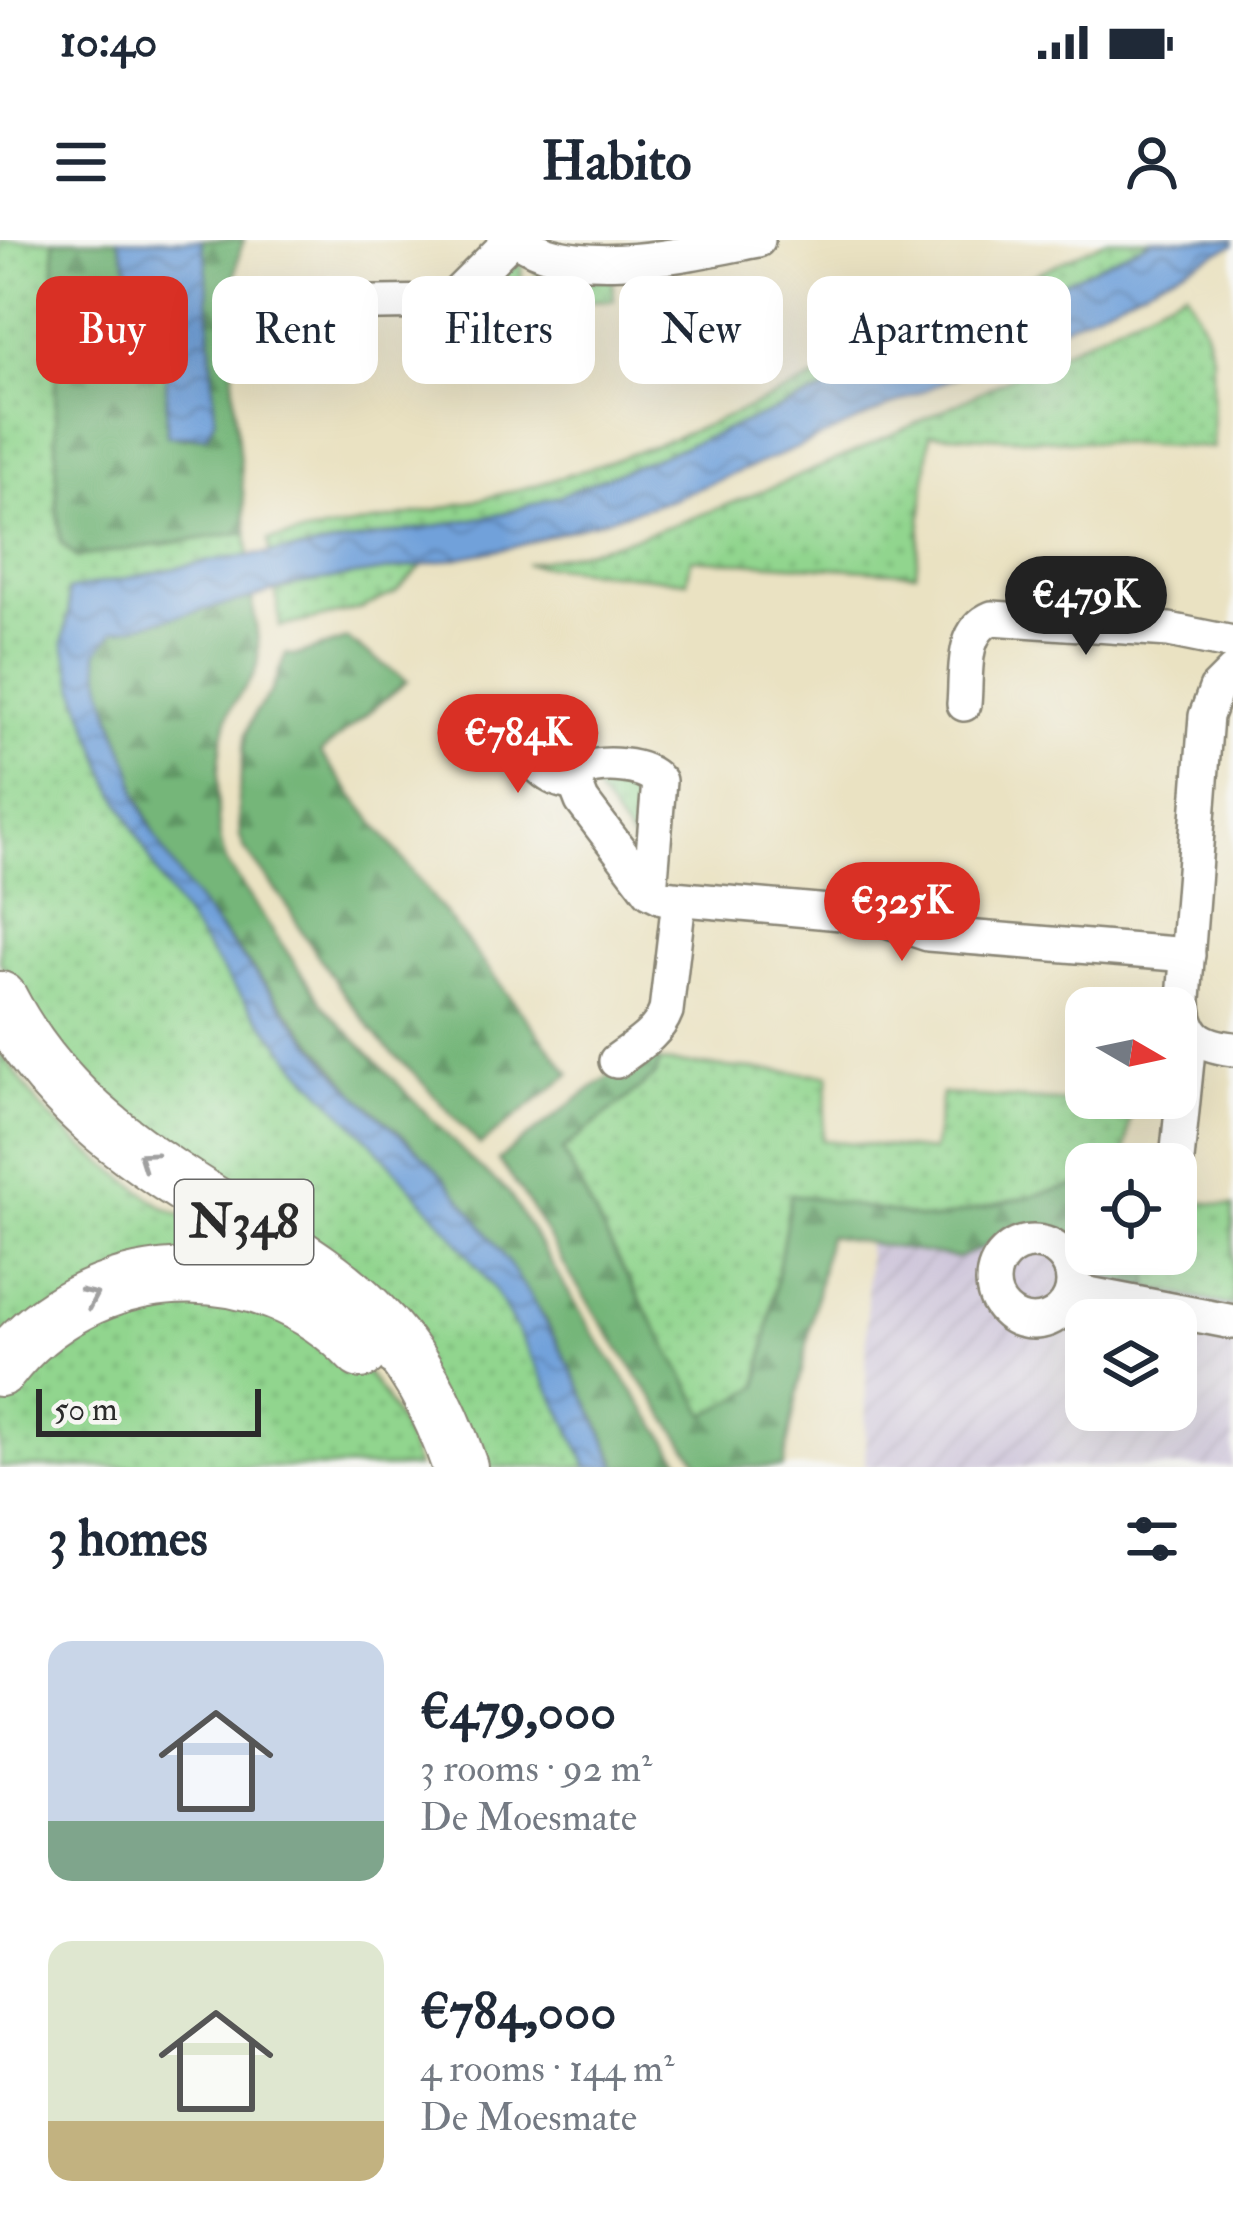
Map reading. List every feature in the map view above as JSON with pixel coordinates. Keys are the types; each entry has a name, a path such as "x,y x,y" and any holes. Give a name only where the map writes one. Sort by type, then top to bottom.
{"main road":[{"name":"N348","path":"0,999 51,1076 103,1128 314,1268 367,1311 396,1342 433,1396 460,1467"},
{"path":"0,1369 44,1324 104,1290 186,1275 249,1285 305,1307 352,1341 397,1395 429,1467"}],"street":[{"path":"378,303 441,302 454,312 515,240 547,253 624,262 758,240"},
{"path":"964,704 970,638 978,625 992,618 1169,630 1233,643"},
{"path":"1186,987 1217,769 1208,704 1233,672"},
{"path":"511,727 546,776 575,783"},
{"path":"616,1061 650,1036 666,1011 664,895 660,788 655,776 643,770 595,766 576,775 582,801 664,895 874,916 928,934 1188,955"},
{"path":"1197,1038 1233,1048"},
{"path":"1073,1291 1233,1322"}],"shaded area":[{"path":"1038,1210 1065,1235 1065,1275 1197,1275 1197,1262 1233,1273 1233,1467 865,1467 868,1223"}],"green space":[{"path":"0,240 54,240 54,276 36,276 36,384 56,384 61,543 76,557 247,532 249,556 68,590 63,642 110,783 166,889 231,983 303,1072 376,1147 495,1289 588,1467 475,1467 218,1196 31,1024 0,961"},
{"path":"54,240 118,240 133,276 54,276"},
{"path":"201,240 244,240 235,276 212,276 212,366"},
{"path":"1107,240 1153,240 1071,279 1032,276"},
{"path":"508,258 521,263 521,276 492,276"},
{"path":"541,266 612,274 614,300 595,301 595,276 537,276"},
{"path":"1186,290 1212,355 1213,448 930,434 916,573 691,559 687,581 525,564 632,538 775,486 995,384 1071,384 1071,347"},
{"path":"807,382 840,384 556,497 501,514 270,553 269,540 409,515 546,482"},
{"path":"56,384 166,384 167,435 182,438 207,436 215,418 213,384 234,384 247,532 76,557 61,542"},
{"path":"423,565 395,593 360,609 280,627 276,592 297,584"},
{"path":"252,598 257,664 229,713 219,767 219,830 227,863 325,1008 475,1164 508,1192 591,1330 685,1467 618,1467 544,1317 446,1180 360,1098 188,890 161,847 137,794 102,687 97,652 114,631"},
{"path":"347,639 407,681 320,753 570,1074 480,1145 385,1046 347,998 240,836 238,799 246,733 271,692 286,654 294,656"},
{"path":"589,781 643,783 633,842"},
{"path":"652,1048 659,1062 656,1075 562,1150 706,1415 758,1387 791,1194 932,1220 1065,1188 1065,1240 1044,1227 1016,1226 1003,1230 983,1248 957,1258 828,1236 783,1467 701,1467 498,1160"},
{"path":"0,1051 41,1108 80,1145 163,1207 281,1257 0,1348"},
{"path":"659,1062 829,1075 822,1140 933,1151 942,1094 1065,1102 1065,1119 1129,1119 1127,1143 1065,1143 1065,1188 932,1220 791,1194 758,1387 706,1416 562,1149 656,1075"},
{"path":"1197,1202 1233,1206 1233,1306 1148,1288 1150,1275 1197,1275"},
{"path":"1105,1275 1150,1275 1148,1288"},
{"path":"245,1295 363,1368 403,1430 417,1467 0,1467 0,1392 95,1307"}],"water":[{"path":"118,240 201,240 215,418 207,436 167,436 166,384 188,384 188,276 133,276"},
{"path":"1153,240 1233,240 1233,245 1071,323 1071,279"},
{"path":"840,384 939,384 672,499 514,547 297,584 114,631 97,652 109,710 139,800 174,867 323,1058 435,1168 497,1246 563,1354 617,1467 588,1467 494,1289 376,1147 303,1072 231,983 166,889 110,783 79,698 63,642 68,590 221,559 308,549 501,514 556,497"}]}
